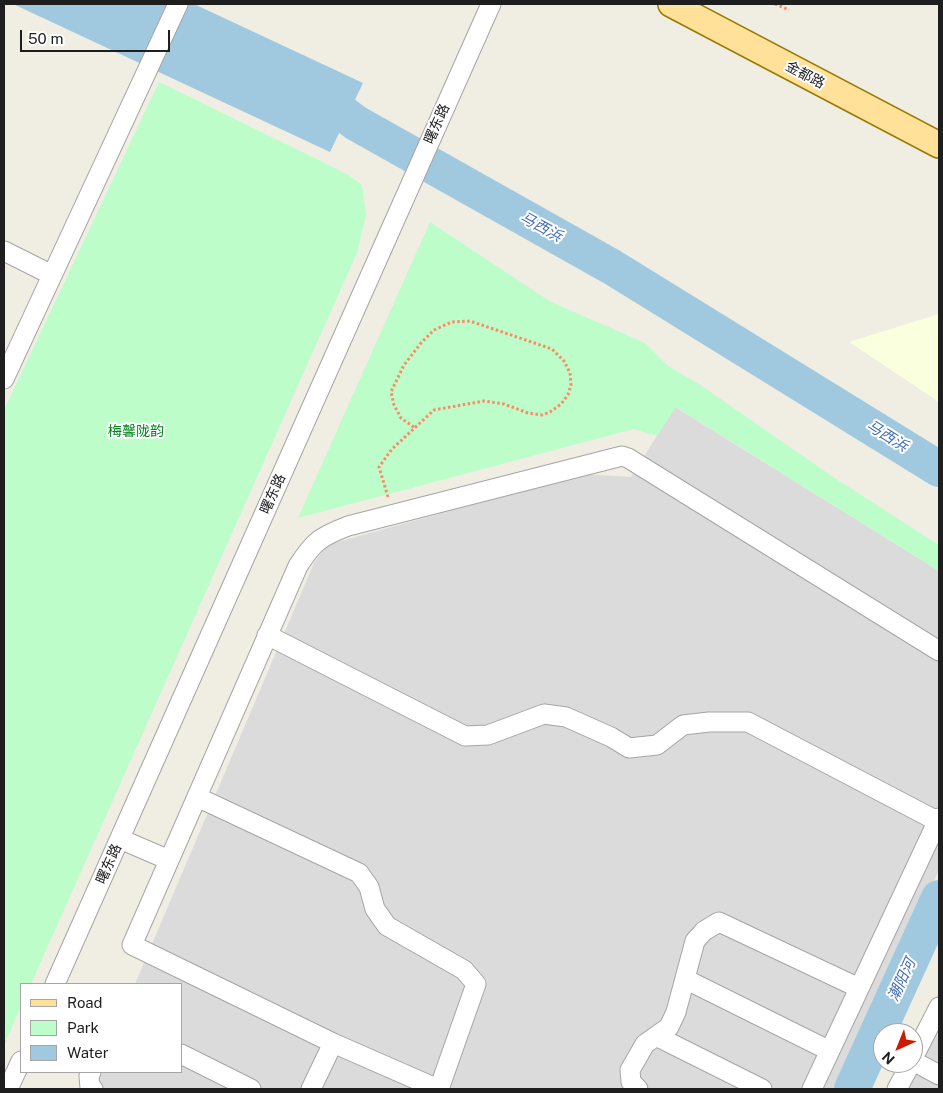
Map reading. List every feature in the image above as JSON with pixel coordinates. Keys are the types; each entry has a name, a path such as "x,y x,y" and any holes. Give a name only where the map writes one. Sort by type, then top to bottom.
{"main road":[{"name":"金都路","path":"670,4 939,145"}],"street":[{"path":"4,379 178,4"},
{"name":"曙东路","path":"55,983 491,4"},
{"path":"4,251 52,275"},
{"path":"196,798 359,873 369,887 374,909 387,926 464,970 476,984 438,1089 333,1043 132,945 196,798 267,635 298,566 309,548 325,535 348,526 622,456 939,651"},
{"path":"267,635 465,736 488,735 544,714 566,717 611,737 629,748 657,745 683,725 709,722 748,722 938,820 812,1089"},
{"path":"120,839 169,860"},
{"path":"638,1089 632,1082 630,1070 645,1044 669,1027 676,1012 695,941 704,931 719,922 859,988"},
{"path":"685,979 830,1051"},
{"path":"923,1039 939,1006"},
{"path":"656,1036 762,1089"},
{"path":"311,1089 333,1043"},
{"path":"182,1054 251,1089"},
{"path":"8,1089 20,1063"},
{"path":"923,1066 939,1074"},
{"path":"90,1073 90,1088 94,1089"},
{"path":"897,1089 906,1073"}],"path":[{"path":"775,4 789,10"},
{"path":"394,514 379,467 392,449 415,428 434,410 484,401 504,404 528,413 542,415 561,404 568,395 571,385 570,372 552,349 470,321 452,322 434,330 421,343 404,365 391,392 400,418 415,428"}],"shaded area":[{"path":"939,314 939,402 849,342"},
{"path":"675,407 939,571 939,870 833,1089 91,1089 98,1073 182,1073 182,983 135,983 314,563 327,545 582,474 631,477"},
{"path":"939,992 939,1089 889,1089 897,1073 923,1073 923,1023"}],"green space":[{"name":"梅馨陇韵","path":"159,82 347,174 362,185 366,215 357,253 31,983 20,983 20,1008 4,1046 4,410"},
{"path":"430,222 551,302 645,343 668,366 699,384 833,477 939,545 939,571 676,407 657,436 634,429 298,518"}],"water":[{"path":"13,4 194,4 363,83 330,152"}],"waterway":[{"name":"马西浜","path":"308,87 356,123 612,267 939,469"},
{"name":"潮阳河","path":"852,1089 939,898"}]}
